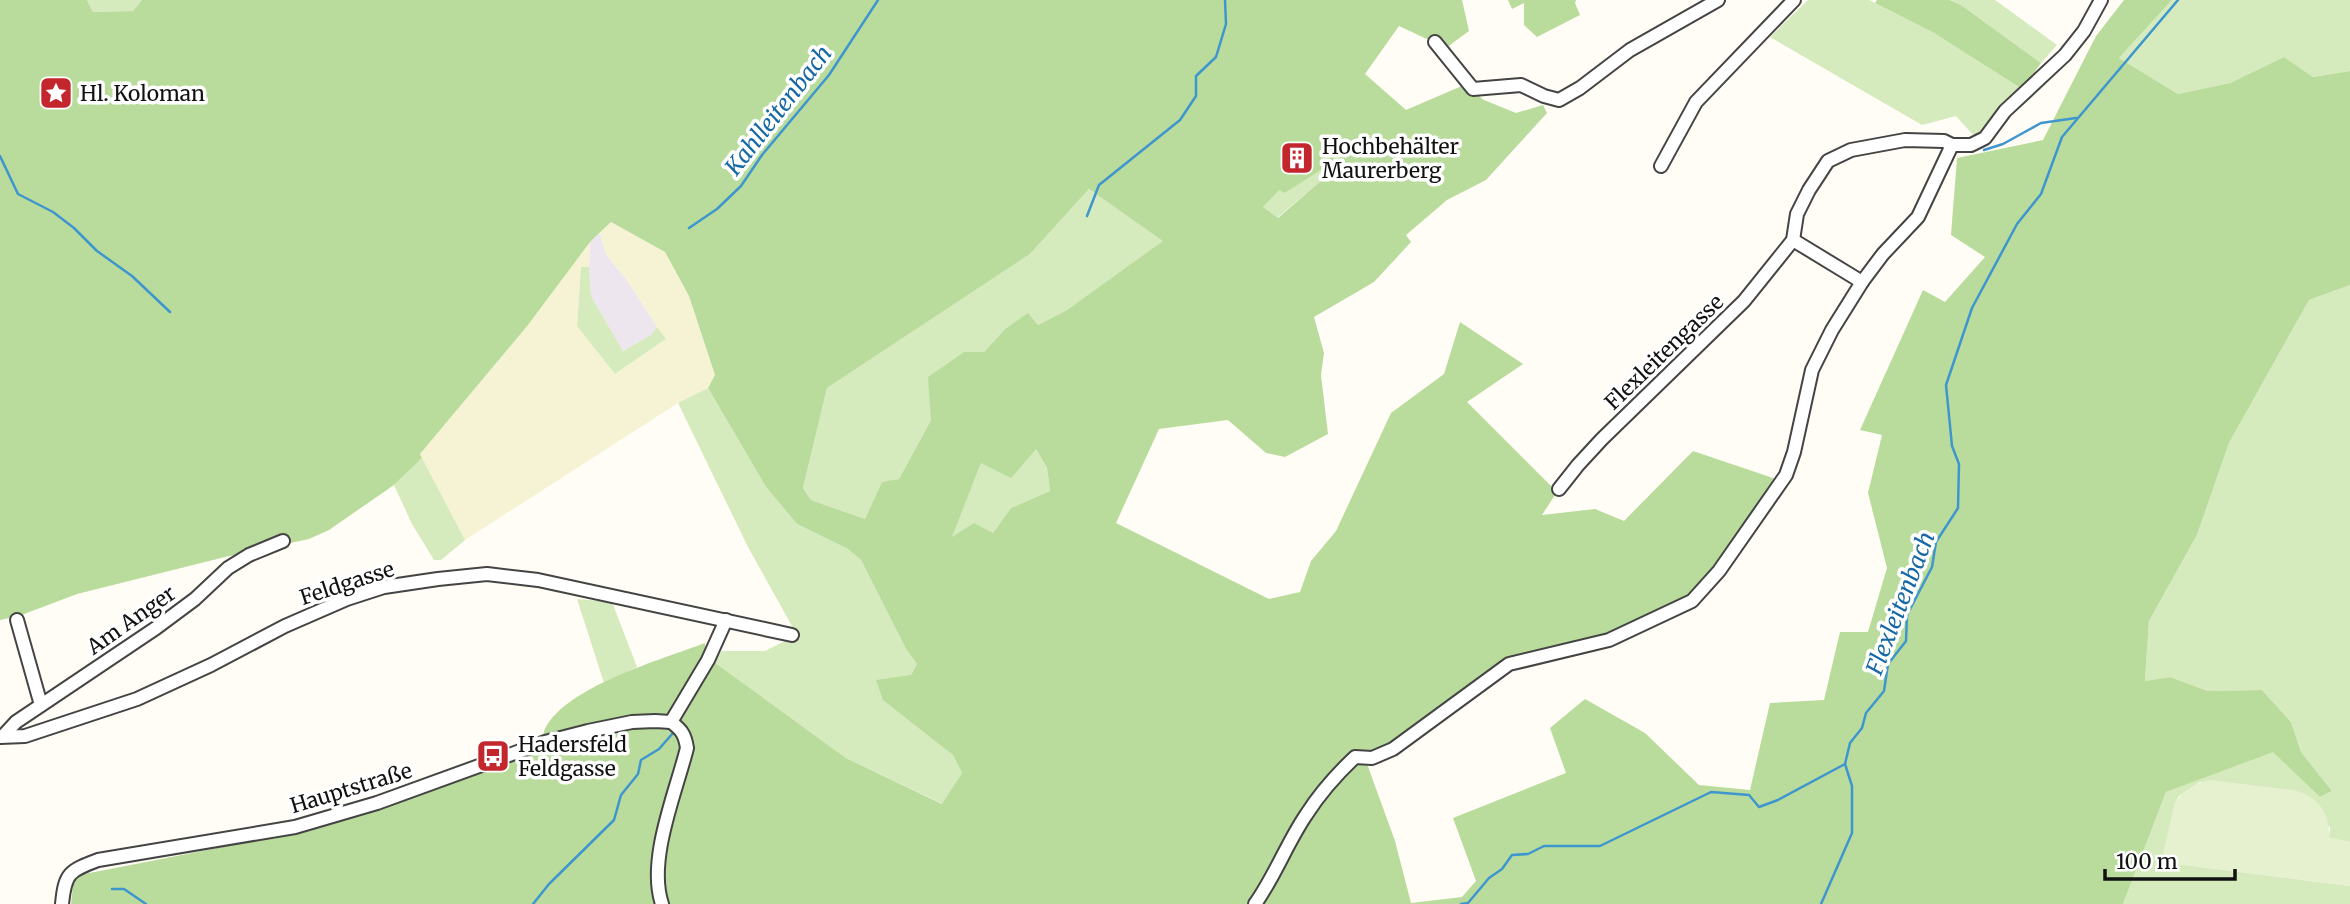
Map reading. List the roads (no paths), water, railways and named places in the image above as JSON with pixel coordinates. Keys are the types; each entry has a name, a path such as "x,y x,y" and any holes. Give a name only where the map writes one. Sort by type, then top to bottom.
{"street":[{"path":"1435,42 1473,89 1521,85 1559,100 1580,88 1630,50 1718,0"},
{"path":"1661,166 1696,102 1794,0"},
{"name":"Flexleitengasse","path":"1559,489 1602,439 1744,301 1793,240 1797,214 1828,162 1851,150 1905,140 1971,145 1985,138 2005,111 2065,55 2084,31 2101,0"},
{"path":"1255,904 1267,887 1304,816 1332,779 1355,757 1372,758 1393,750 1509,664 1609,640 1692,600 1719,571 1786,475 1794,452 1812,370 1832,330 1883,254 1918,217 1952,145"},
{"path":"1793,240 1862,282"},
{"name":"Am Anger","path":"2,736 16,722 156,628 195,599 228,568 249,555 283,541"},
{"name":"Feldgasse","path":"2,736 25,736 137,699 295,621 384,587 487,574 538,580 792,635"},
{"path":"17,620 41,705"},
{"path":"662,904 659,851 687,748 685,736 671,722 708,660 726,620"},
{"name":"Hauptstraße","path":"62,904 67,877 79,867 98,860 295,827 377,803 545,742 632,722 671,722"}],"waterway":[{"name":"Kahlleitenbach","path":"689,228 717,209 741,186 762,155 829,75 878,0"},
{"path":"1087,216 1099,185 1180,120 1196,96 1196,76 1216,57 1226,24 1225,0"},
{"name":"Flexleitenbach","path":"1461,904 1468,903 1512,855 1528,854 1544,846 1600,846 1711,792 1749,795 1759,807 1778,800 1845,764 1850,743 1862,728 1866,713 1884,691 1888,664 1906,641 1907,615 1932,567 1936,542 1958,508 1959,464 1952,446 1946,385 1972,308 2017,224 2041,194 2062,137 2178,0"},
{"path":"1984,150 2003,144 2041,123 2076,118"},
{"path":"0,156 18,194 53,212 74,228 97,251 132,276 170,312"},
{"path":"533,904 549,884 614,820 621,795 638,774 641,760 659,749 673,733"},
{"path":"1821,904 1852,833 1852,786 1845,764"},
{"path":"112,889 124,889 146,904"}],"place":[{"name":"Hl. Koloman","path":"56,93"},
{"name":"Hochbehälter Maurerberg","path":"1297,158"},
{"name":"Hadersfeld Feldgasse","path":"493,756"}]}
